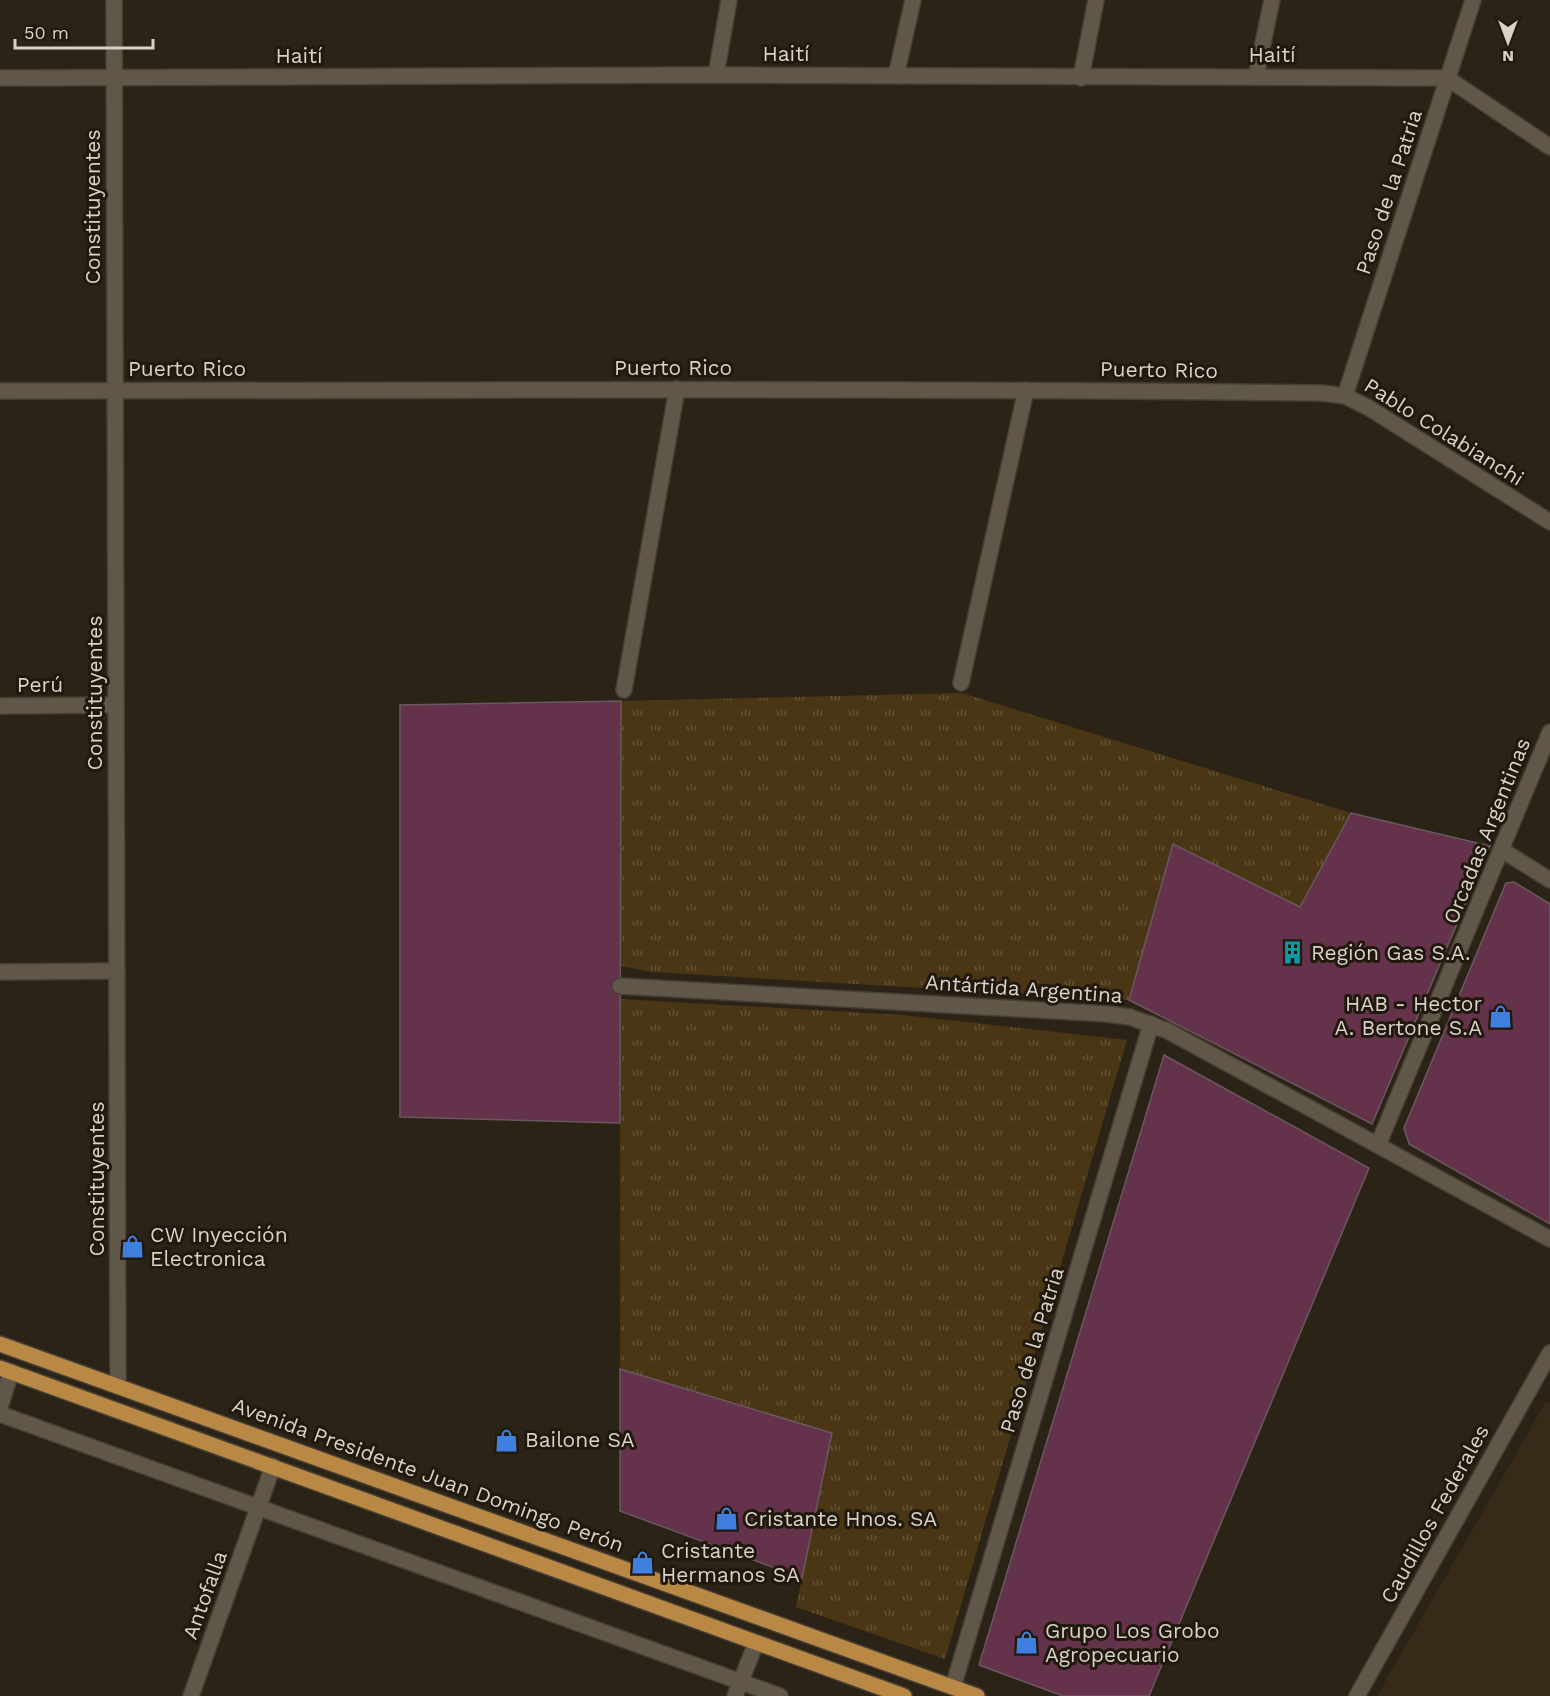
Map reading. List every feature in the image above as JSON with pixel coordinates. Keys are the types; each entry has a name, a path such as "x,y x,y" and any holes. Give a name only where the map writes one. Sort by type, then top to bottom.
{"main road":[{"name":"Avenida Presidente Juan Domingo Perón","path":"0,1344 977,1696"},
{"path":"5,1370 903,1696"}],"street":[{"name":"Constituyentes","path":"114,0 118,1386"},
{"path":"716,75 729,0"},
{"path":"896,76 913,0"},
{"path":"1081,78 1096,0"},
{"path":"1256,76 1272,0"},
{"name":"Paso de la Patria","path":"1346,396 1473,0"},
{"name":"Haití","path":"0,78 716,75 1447,78"},
{"path":"1447,78 1550,147"},
{"path":"624,690 677,389"},
{"path":"961,683 1026,390"},
{"name":"Puerto Rico","path":"0,391 1026,390 1321,393 1346,396"},
{"name":"Pablo Colabianchi","path":"1346,396 1369,408 1550,522"},
{"name":"Perú","path":"0,706 116,705"},
{"name":"Orcadas Argentinas","path":"1378,1144 1550,732"},
{"path":"1502,850 1550,880"},
{"path":"0,972 117,971"},
{"name":"Antártida Argentina","path":"620,986 1130,1017 1168,1030 1550,1239"},
{"name":"Paso de la Patria","path":"953,1687 1151,1024"},
{"name":"Caudillos Federales","path":"1357,1696 1550,1353"},
{"path":"0,1407 5,1370"},
{"path":"0,1414 258,1508 738,1689 780,1696"},
{"name":"Antofalla","path":"191,1696 273,1466"},
{"path":"738,1689 756,1643"}],"shaded area":[{"path":"1550,1402 1550,1696 1377,1696 1545,1403"}],"green space":[{"path":"962,693 1351,813 1300,907 1173,844 1129,1000 652,972 620,966 621,701"},
{"path":"620,999 903,1015 1127,1040 945,1659 796,1607 831,1433 620,1369"}],"building":[{"path":"621,701 620,1123 400,1117 400,705"},
{"name":"Región Gas S.A.","path":"1351,813 1490,846 1372,1124 1129,1000 1173,844 1300,907"},
{"name":"HAB - Hector A. Bertone S.A","path":"1514,882 1550,904 1550,1224 1409,1144 1404,1128 1506,883"},
{"path":"1164,1055 1369,1168 1149,1696 1063,1696 979,1665"},
{"path":"620,1369 832,1433 802,1578 620,1511"}],"place":[{"name":"Región Gas S.A.","path":"1293,953"},
{"name":"HAB - Hector A. Bertone S.A","path":"1500,1016"},
{"name":"CW Inyección Electronica","path":"132,1247"},
{"name":"Bailone SA","path":"507,1440"},
{"name":"Cristante Hnos. SA","path":"726,1519"},
{"name":"Cristante Hermanos SA","path":"643,1563"},
{"name":"Grupo Los Grobo Agropecuario","path":"1027,1643"}]}
